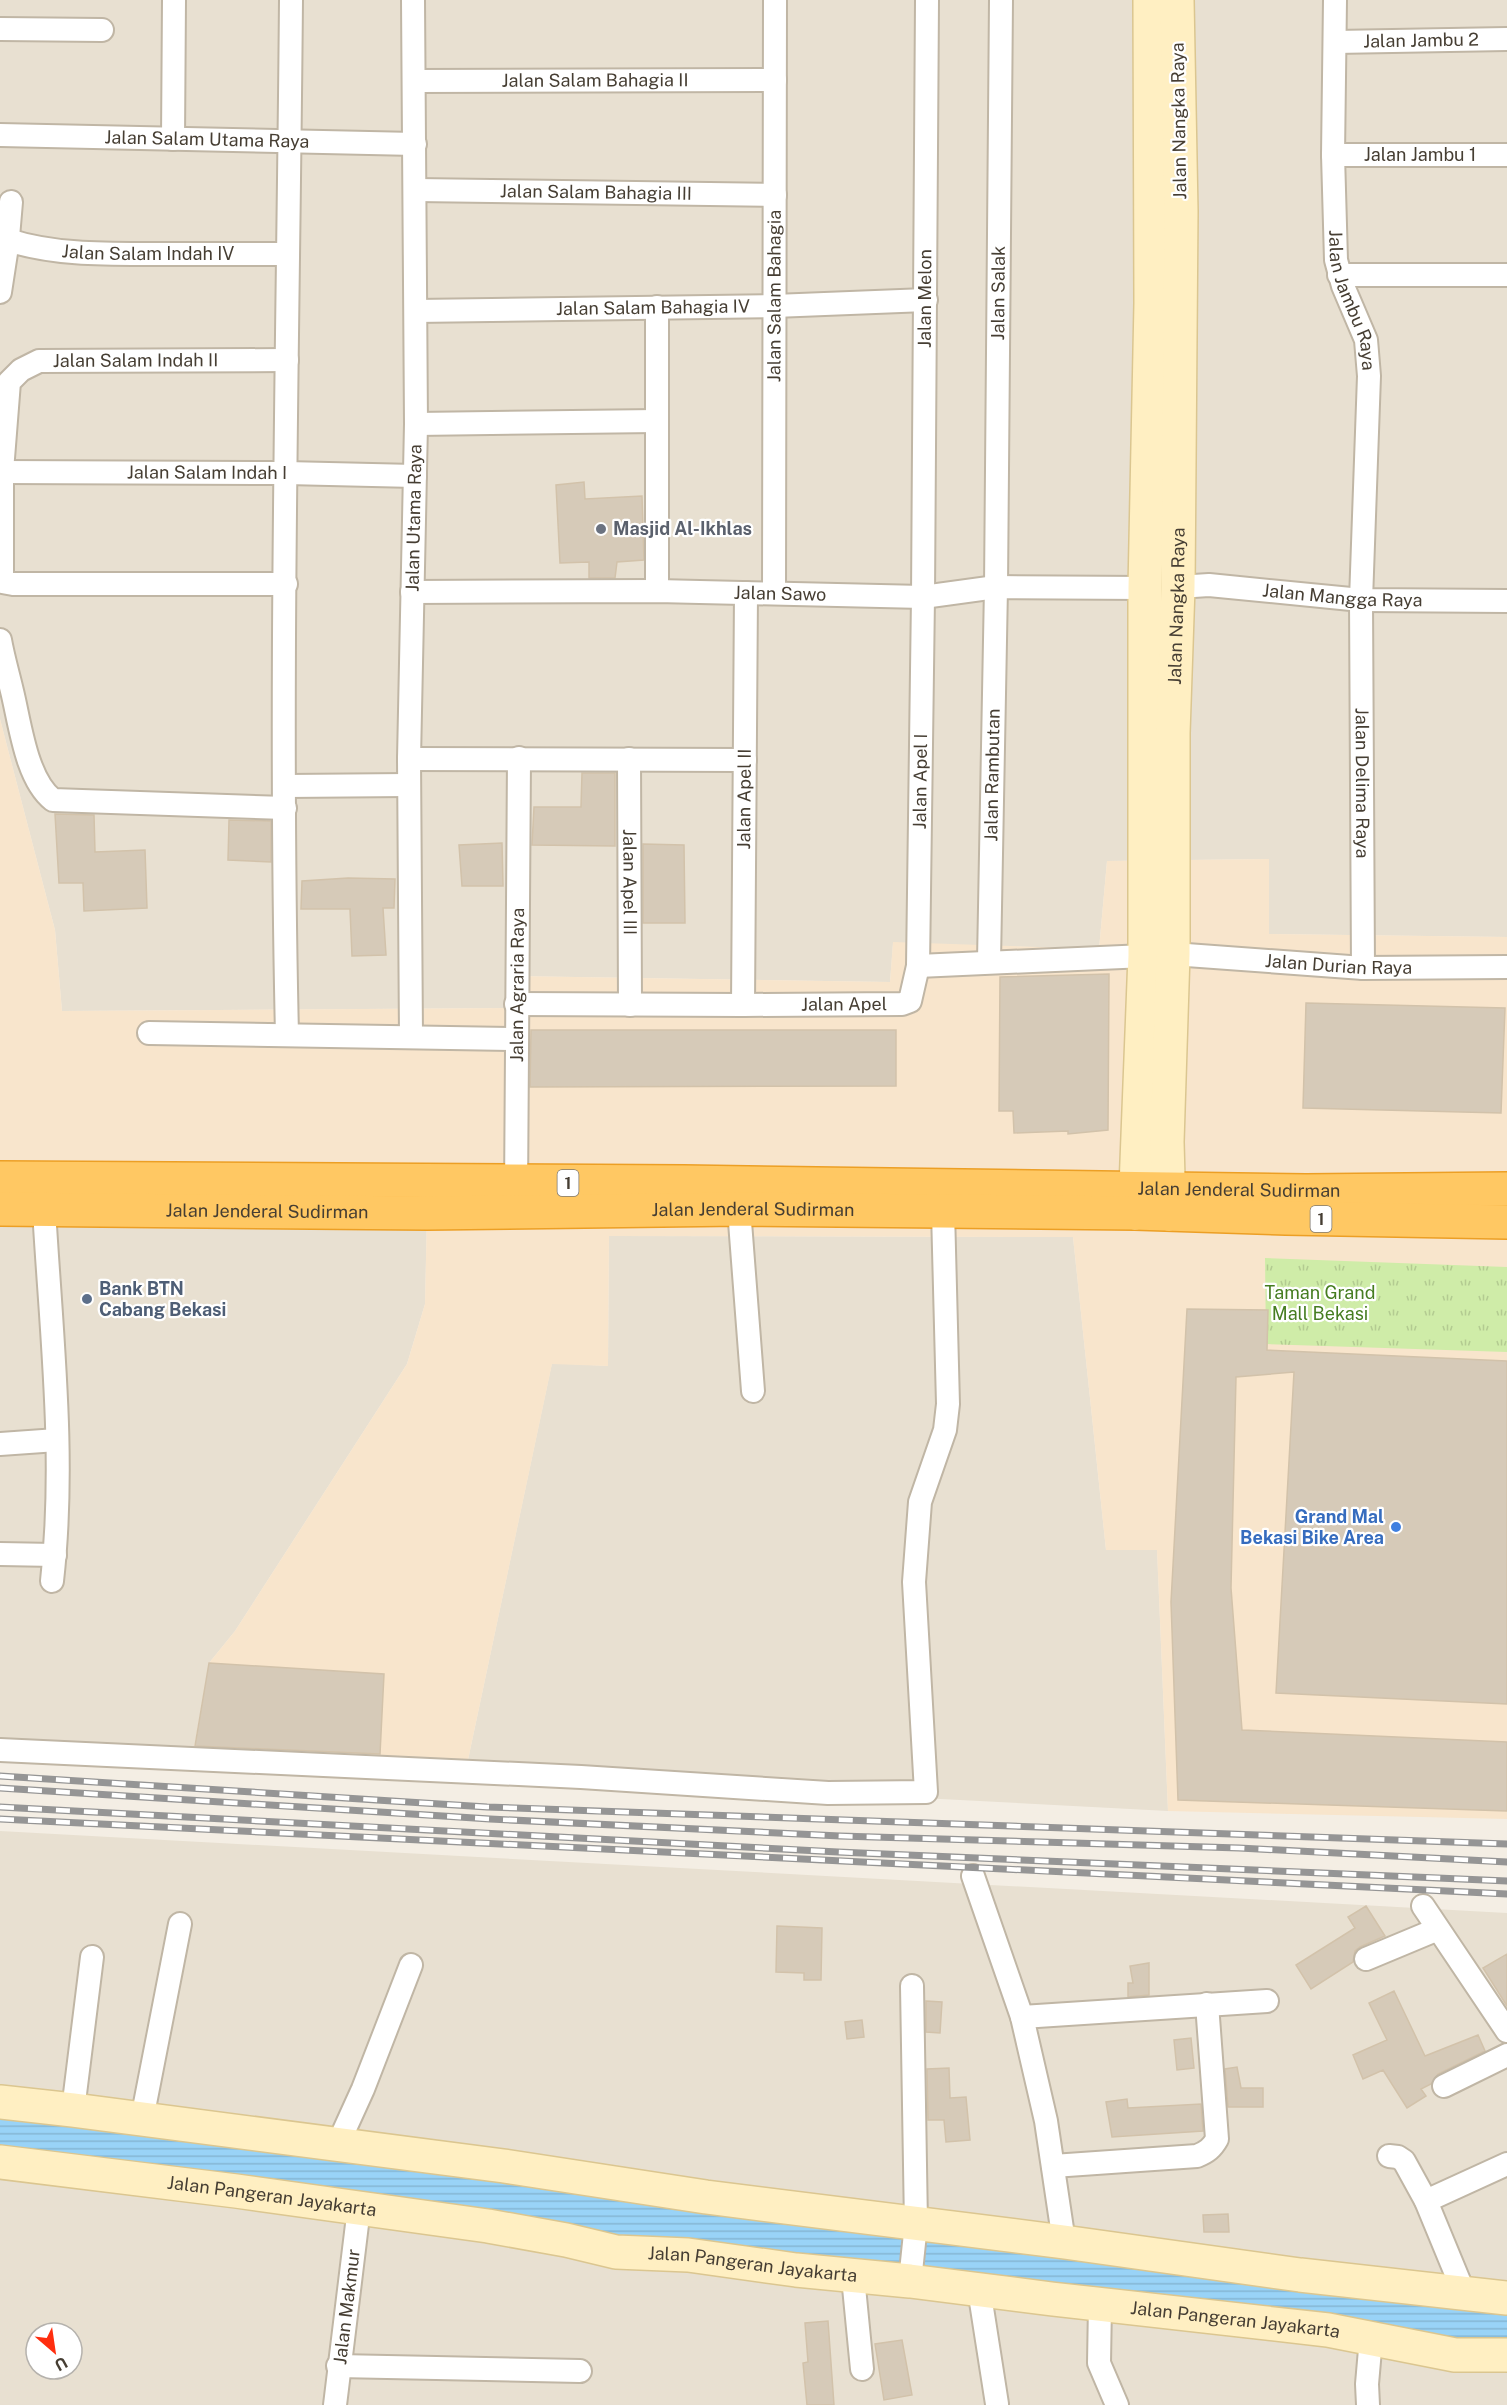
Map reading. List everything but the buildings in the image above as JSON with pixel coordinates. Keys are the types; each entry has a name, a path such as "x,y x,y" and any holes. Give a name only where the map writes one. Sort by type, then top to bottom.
{"highway":[{"name":"Jalan Jenderal Sudirman","path":"0,1178 738,1209 944,1212 1135,1201"},
{"name":"Jalan Jenderal Sudirman","path":"0,1209 515,1198 684,1182 1169,1202 1507,1189"},
{"name":"Jalan Jenderal Sudirman","path":"1169,1202 1286,1218 1507,1222"}],"street":[{"path":"174,0 174,139"},
{"path":"287,1035 286,473 291,0"},
{"name":"Jalan Utama Raya","path":"411,1037 409,759 416,424 413,0"},
{"name":"Jalan Salam Bahagia","path":"774,594 775,0"},
{"name":"Jalan Melon","path":"923,597 927,0"},
{"name":"Jalan Salak","path":"996,587 1001,0"},
{"name":"Jalan Nangka Raya","path":"1150,0 1165,210"},
{"name":"Jalan Nangka Raya","path":"1159,733 1178,587 1165,304 1165,210 1177,0"},
{"name":"Jalan Jambu Raya","path":"1335,0 1333,155 1336,260 1339,275 1366,340 1369,376 1361,600"},
{"path":"0,28 102,30"},
{"name":"Jalan Jambu 2","path":"1335,42 1507,39"},
{"name":"Jalan Salam Bahagia II","path":"415,81 775,80"},
{"name":"Jalan Salam Utama Raya","path":"0,135 415,144"},
{"name":"Jalan Jambu 1","path":"1333,155 1507,154"},
{"name":"Jalan Salam Bahagia III","path":"416,190 775,195"},
{"path":"0,292 5,237 12,202"},
{"name":"Jalan Salam Indah IV","path":"5,237 25,246 63,251 119,254 288,254"},
{"path":"1339,275 1507,275"},
{"name":"Jalan Salam Bahagia IV","path":"416,311 774,306 926,300"},
{"name":"Jalan Nangka Raya","path":"1165,304 1145,588 1159,733 1159,955 1169,1202"},
{"path":"657,307 657,591"},
{"name":"Jalan Salam Indah II","path":"1,585 1,472 9,382 30,364 39,361 287,360"},
{"path":"416,424 657,421"},
{"name":"Jalan Salam Indah I","path":"1,472 415,476"},
{"path":"1,585 286,584"},
{"name":"Jalan Mangga Raya","path":"1178,587 1209,585 1361,600 1507,601"},
{"name":"Jalan Sawo","path":"412,592 657,591 923,597 996,587 1145,588"},
{"name":"Jalan Rambutan","path":"989,961 996,587"},
{"name":"Jalan Apel II","path":"743,1005 746,593"},
{"name":"Jalan Apel I","path":"918,966 923,597"},
{"name":"Jalan Delima Raya","path":"1361,600 1363,968"},
{"path":"0,640 31,764 44,790 54,800 285,797 409,785"},
{"name":"Jalan Agraria Raya","path":"515,1198 519,758"},
{"path":"409,759 745,760"},
{"name":"Jalan Apel III","path":"629,759 630,1005"},
{"path":"918,966 1159,955"},
{"name":"Jalan Nangka Raya","path":"1135,1201 1159,955"},
{"name":"Jalan Durian Raya","path":"1159,955 1363,968 1507,967"},
{"name":"Jalan Apel","path":"516,1004 907,1003 913,996 918,966"},
{"path":"149,1033 516,1039"},
{"path":"44,1209 57,1440 55,1555 52,1581"},
{"path":"738,1209 753,1391"},
{"path":"0,1750 581,1777 828,1793 926,1792 914,1582 920,1502 945,1430 948,1404 944,1212"},
{"path":"0,1444 57,1440"},
{"path":"0,1554 55,1555"},
{"path":"973,1876 1022,2017 1046,2121 1064,2242"},
{"path":"1423,1906 1438,1929 1499,2002 1507,2031"},
{"path":"142,2119 180,1924"},
{"path":"1366,1959 1438,1929"},
{"path":"73,2110 92,1957"},
{"path":"338,2145 363,2089 411,1965"},
{"path":"910,2276 915,2231 912,1986"},
{"path":"1022,2017 1268,2001"},
{"path":"1053,2166 1197,2156 1214,2146 1217,2139 1208,2004"},
{"path":"1444,2086 1507,2055"},
{"path":"0,2102 527,2169 705,2197 772,2204 915,2231 1064,2242 1300,2275 1507,2298"},
{"path":"1389,2156 1398,2157 1404,2161 1426,2201 1464,2293"},
{"name":"Jalan Pangeran Jayakarta","path":"0,2162 359,2208 525,2232 616,2252 688,2255 853,2277 910,2276 979,2289 1328,2330 1455,2355 1507,2355"},
{"path":"1426,2201 1507,2164"},
{"name":"Jalan Makmur","path":"335,2405 359,2208"},
{"path":"853,2277 862,2368"},
{"path":"979,2289 997,2404"},
{"path":"1100,2304 1099,2364 1116,2405"},
{"path":"1368,2405 1367,2384 1371,2338"},
{"path":"338,2366 580,2371"}],"shaded area":[{"path":"0,0 1507,0 1507,937 1269,934 1268,859 1107,861 1099,949 893,943 890,982 513,976 510,1008 62,1011 55,930 0,719"},
{"path":"0,719 55,930 62,1011 509,1008 512,976 890,982 893,942 1099,949 1107,861 1269,859 1269,934 1507,937 1507,1819 1168,1811 1157,1550 1106,1550 1073,1237 609,1236 608,1366 552,1364 465,1774 192,1759 209,1663 235,1631 407,1364 425,1304 427,1213 0,1209"},
{"path":"0,1209 427,1213 425,1304 407,1364 235,1631 209,1663 192,1760 0,1752"},
{"path":"609,1236 1073,1237 1106,1550 1157,1549 1168,1811 465,1774 552,1363 608,1366"},
{"path":"0,1831 1507,1913 1507,2405 0,2405"}],"green space":[{"name":"Taman Grand Mall Bekasi","path":"1265,1258 1507,1267 1507,1352 1266,1344"}],"water":[{"path":"0,2102 1507,2298 1507,2355 0,2162"}],"railway":[{"path":"0,1776 487,1807 1507,1844"},
{"path":"0,1788 490,1819 840,1836 1239,1848 1507,1862"},
{"path":"0,1807 838,1852 1507,1881"},
{"path":"0,1819 1507,1894"}],"place":[{"name":"Masjid Al-Ikhlas","path":"601,529"},
{"name":"Bank BTN Cabang Bekasi","path":"87,1299"},
{"name":"Grand Mal Bekasi Bike Area","path":"1396,1527"}]}
